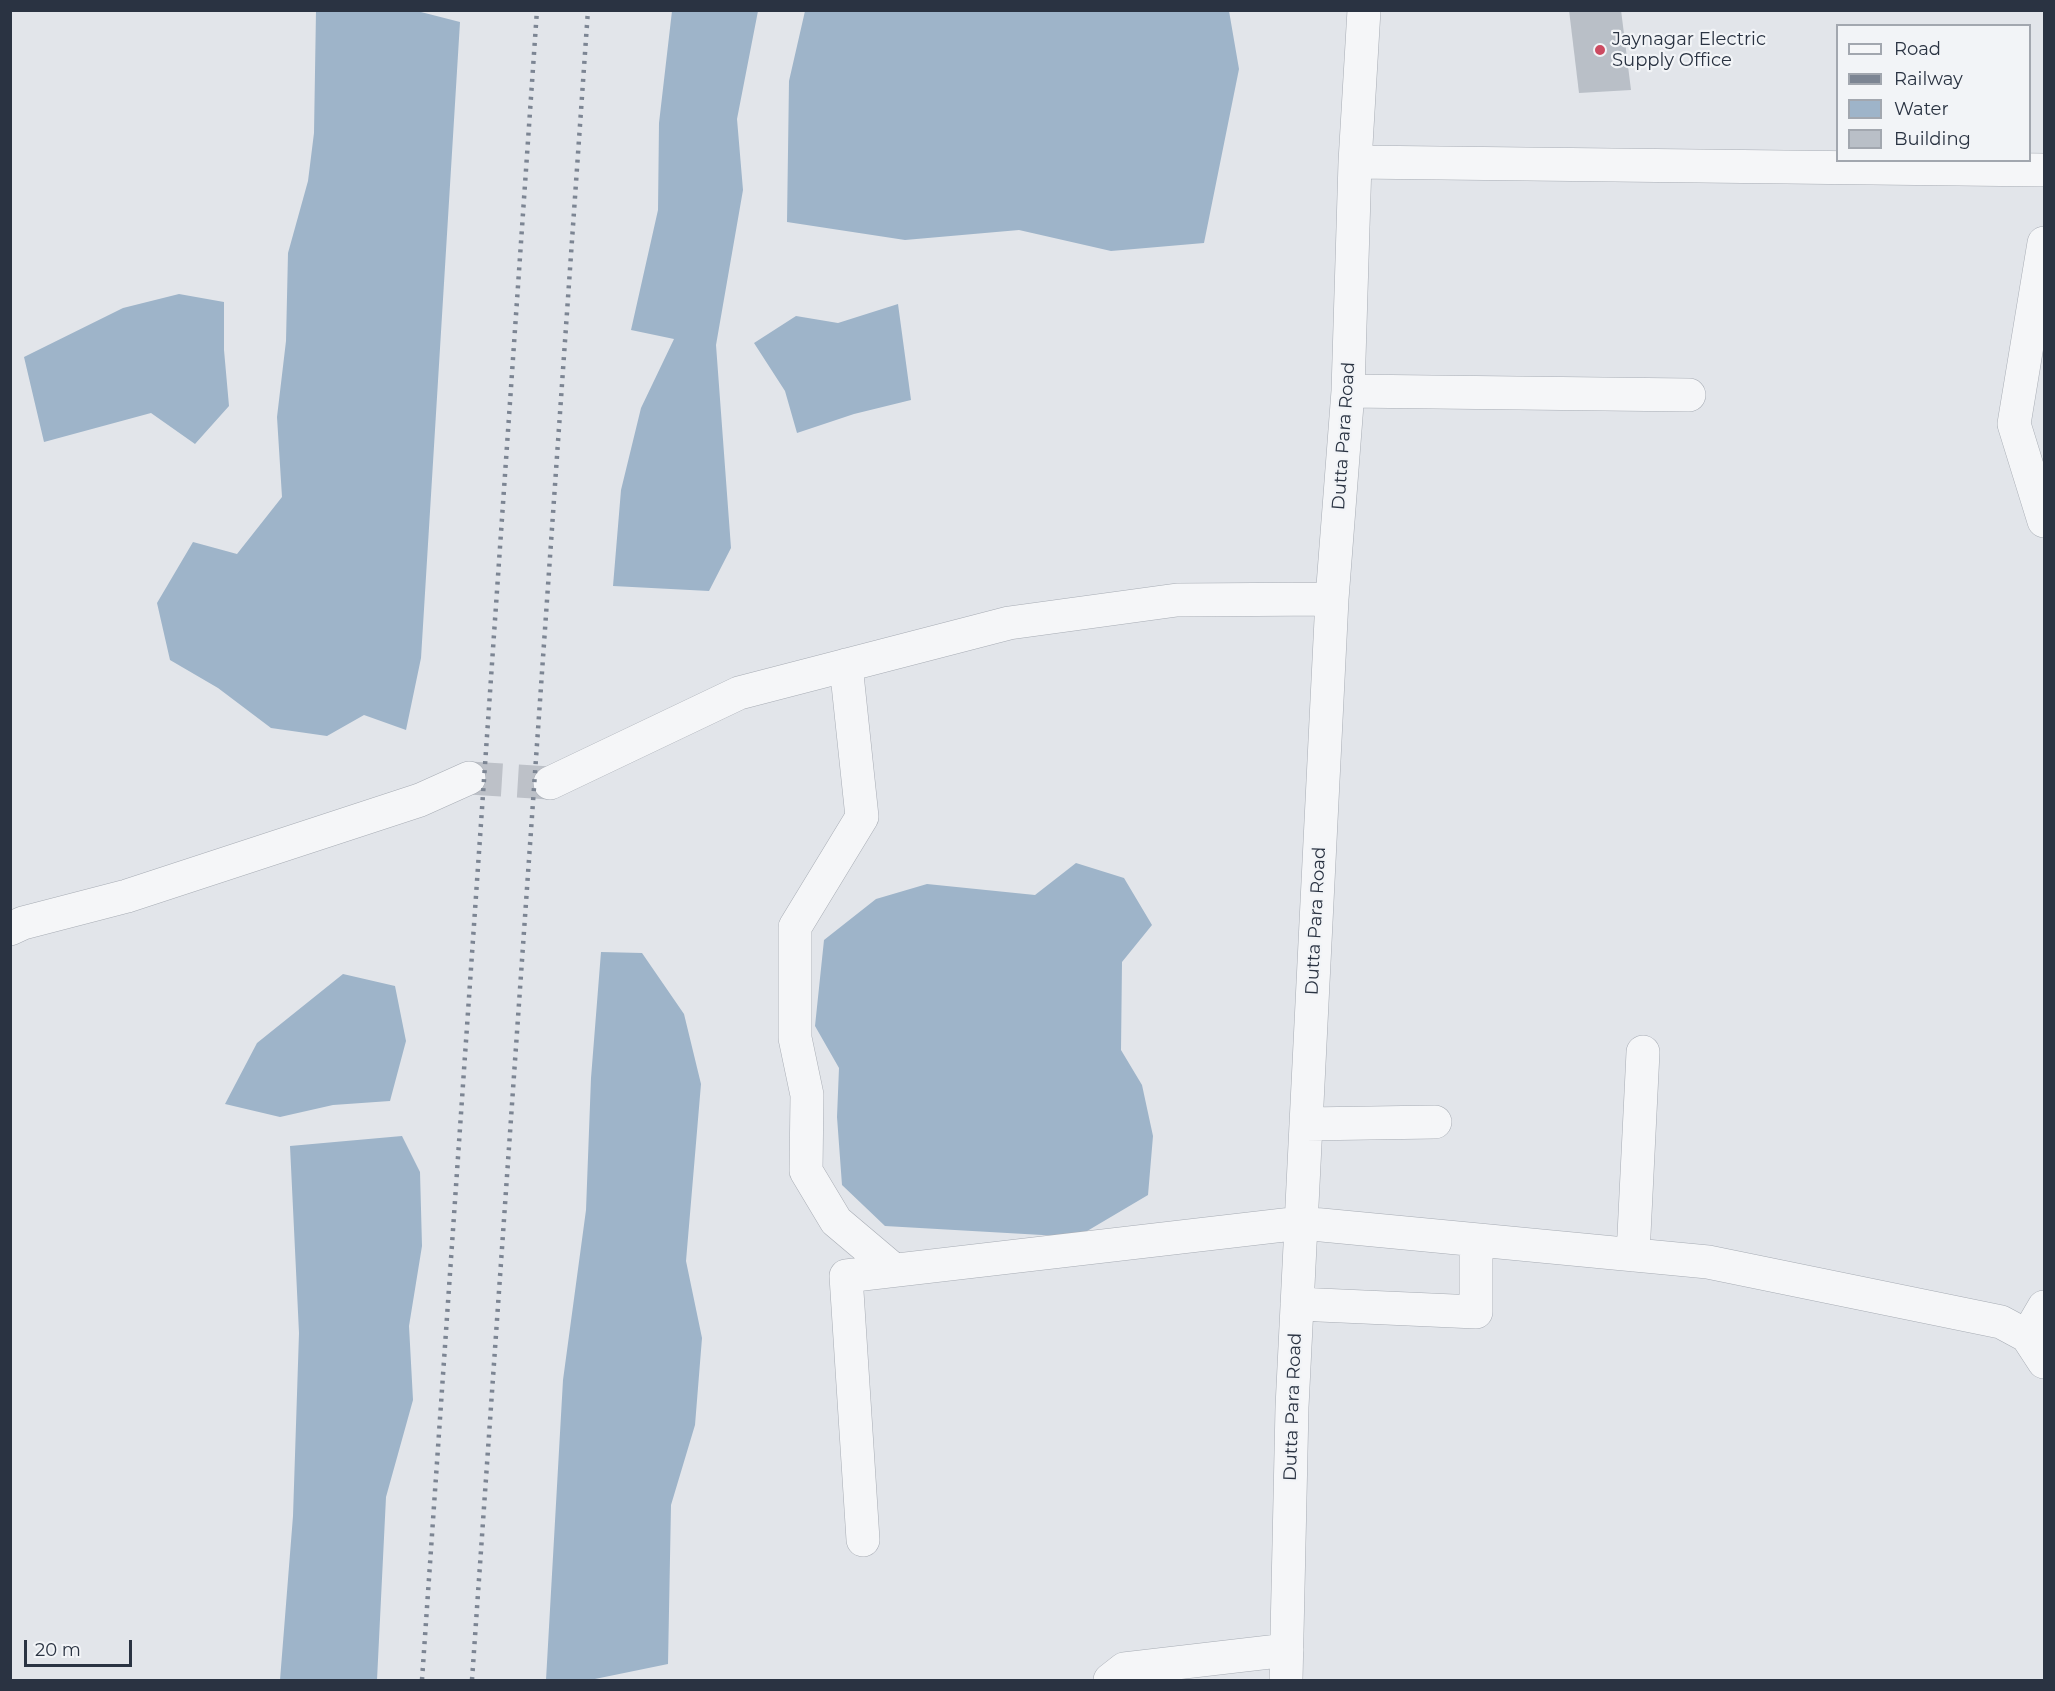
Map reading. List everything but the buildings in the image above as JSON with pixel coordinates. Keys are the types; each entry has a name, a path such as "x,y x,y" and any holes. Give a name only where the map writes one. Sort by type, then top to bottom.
{"street":[{"name":"Dutta Para Road","path":"1286,1665 1297,1304 1332,599 1348,392 1354,162 1364,10"},
{"path":"1354,162 2044,170"},
{"path":"2044,243 2041,279 2014,424 2044,521"},
{"path":"1348,392 1689,395"},
{"path":"550,783 739,693 1009,623 1177,600 1332,599"},
{"path":"846,665 862,817 795,927 795,1038 807,1095 806,1171 836,1221 894,1270"},
{"path":"14,923 172,881 420,800 469,778"},
{"path":"1633,1255 1643,1052"},
{"path":"1306,1124 1435,1122"},
{"path":"863,1540 846,1276 1301,1223 1708,1262 2001,1322 2036,1349 2044,1307"},
{"path":"1297,1304 1476,1312 1476,1240"},
{"path":"1110,1680 1124,1669 1286,1665"}],"water":[{"path":"316,11 417,11 460,22 421,658 406,730 364,715 327,736 271,728 218,688 170,660 157,603 193,542 237,554 282,497 277,417 286,341 288,253 308,181 314,133"},
{"path":"672,11 758,11 737,119 743,190 716,345 731,548 709,591 613,586 621,490 641,408 674,339 631,330 658,210 659,123"},
{"path":"805,11 1229,11 1239,69 1204,243 1111,251 1019,230 905,240 787,222 789,81"},
{"path":"179,294 224,302 224,350 229,406 195,444 151,413 44,442 24,357 123,308"},
{"path":"898,304 911,400 854,414 797,433 785,391 754,343 796,316 838,323"},
{"path":"1076,863 1124,878 1152,925 1122,962 1121,1050 1142,1085 1153,1136 1148,1195 1077,1237 885,1226 842,1185 837,1117 839,1068 815,1026 824,940 876,899 927,884 1035,895"},
{"path":"601,952 642,953 684,1014 701,1084 686,1261 702,1338 695,1425 671,1505 668,1664 590,1680 546,1680 563,1380 586,1210 591,1078"},
{"path":"343,974 395,986 406,1041 390,1101 333,1105 280,1117 225,1104 257,1043"},
{"path":"402,1136 420,1172 422,1246 409,1326 413,1400 386,1497 377,1680 280,1680 293,1516 299,1333 290,1146"}],"tunnel":[{"path":"469,778 550,783"}],"railway":[{"path":"422,1680 537,10"},
{"path":"472,1680 588,10"}],"place":[{"name":"Jaynagar Electric Supply Office","path":"1600,50"}]}
